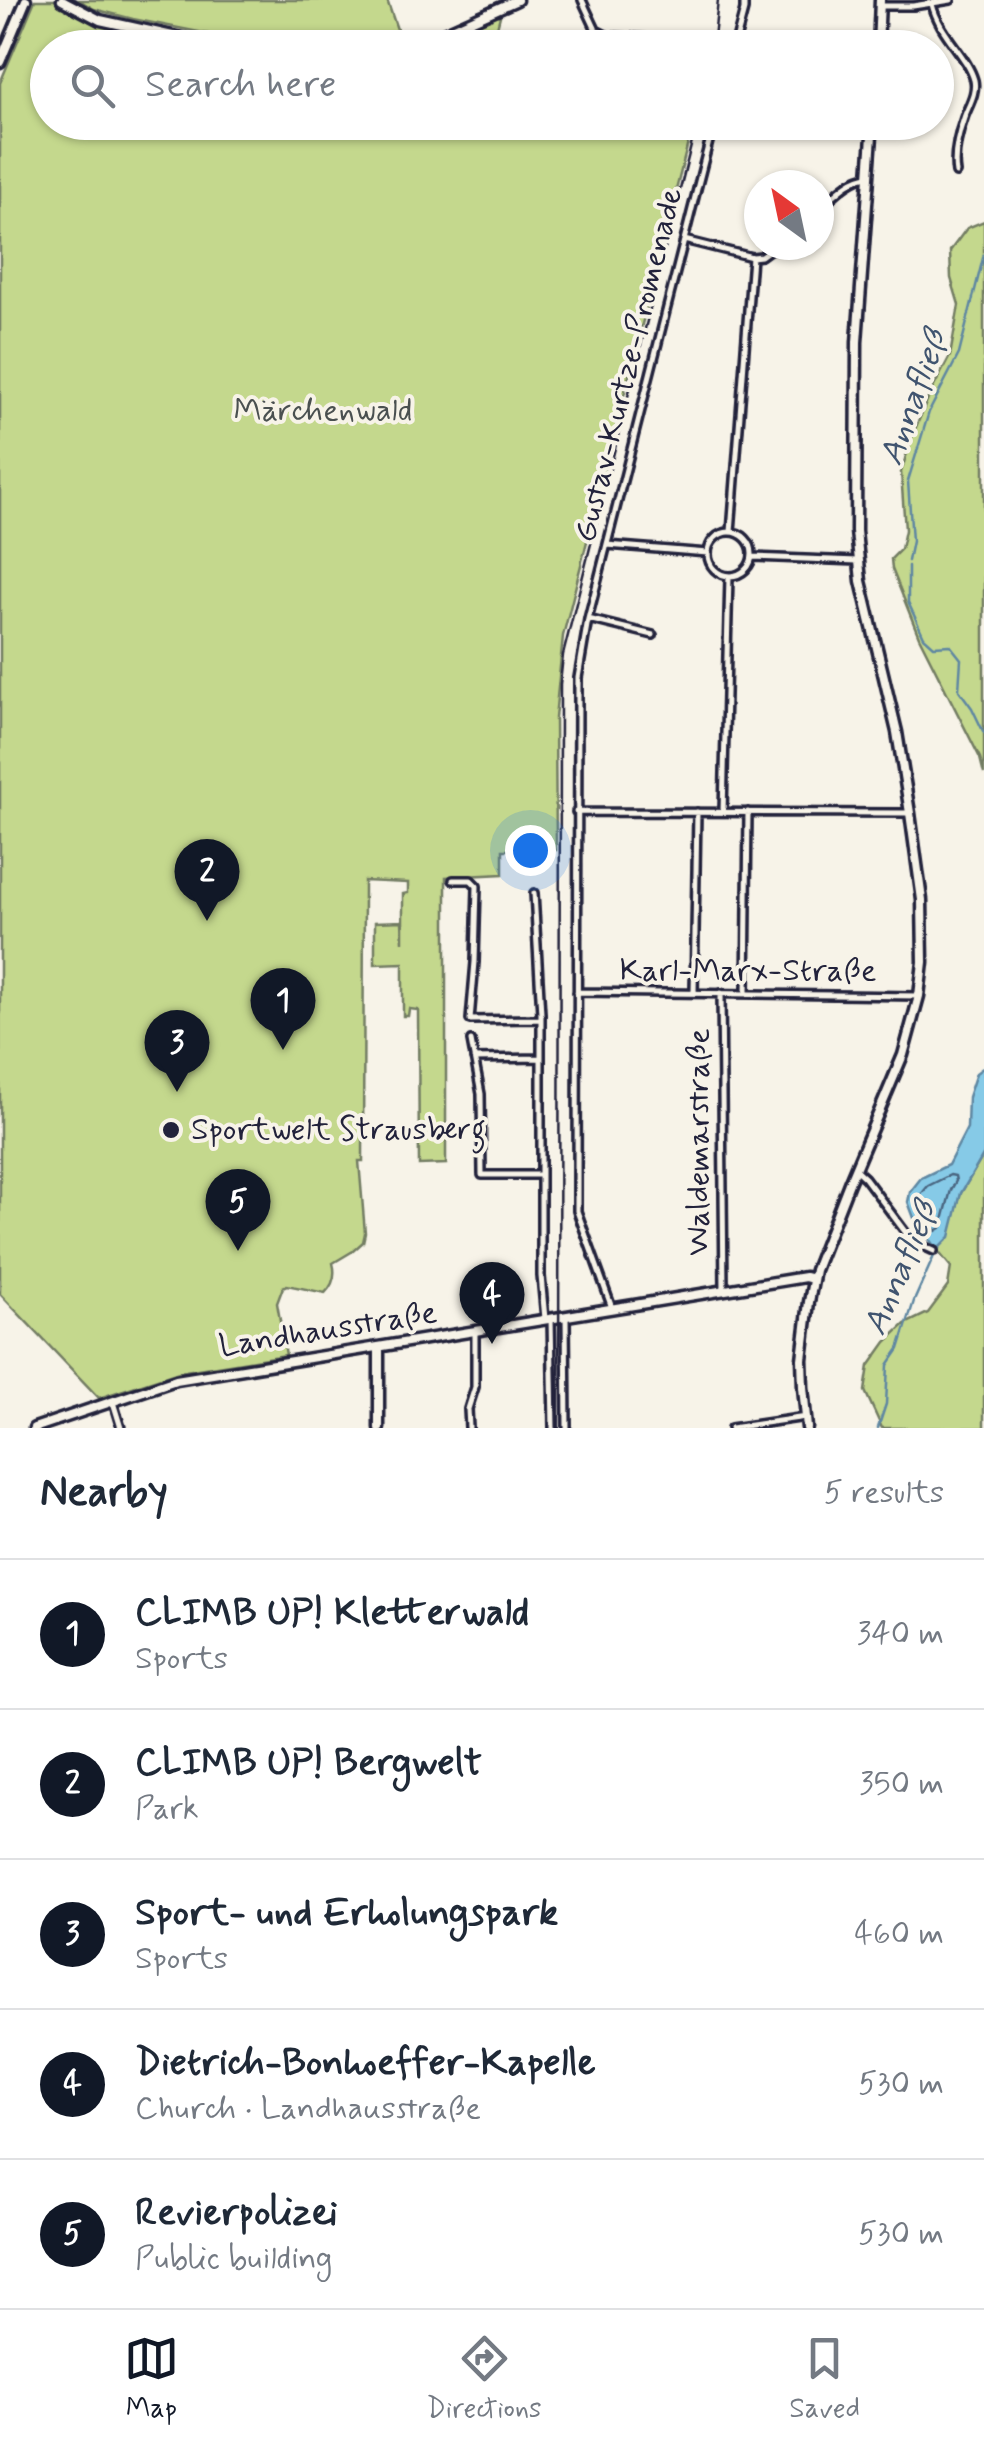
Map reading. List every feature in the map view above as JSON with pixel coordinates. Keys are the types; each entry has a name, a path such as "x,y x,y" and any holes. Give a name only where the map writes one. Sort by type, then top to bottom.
{"main road":[{"path":"0,62 26,0"},
{"path":"62,0 100,20 145,30"},
{"path":"450,30 518,0"},
{"path":"879,30 880,3"},
{"path":"807,1428 802,1359 814,1278 854,1169 903,1055 919,996 923,962 922,911 910,813 897,732 867,609 856,531 857,342 872,140"},
{"name":"Landhausstraße","path":"34,1428 176,1380 814,1278"},
{"path":"379,1347 379,1428"}],"street":[{"path":"582,0 598,30"},
{"path":"739,30 744,0"},
{"path":"880,3 932,4 951,0"},
{"path":"932,4 944,30"},
{"path":"954,47 974,83 954,162 956,173"},
{"name":"Gustav-Kurtze-Promenade","path":"612,1308 577,1210 578,678 606,545 709,140"},
{"path":"834,197 852,182 870,176"},
{"path":"684,240 744,255"},
{"path":"732,532 752,260"},
{"path":"732,532 749,543 752,556 747,569 729,576 715,570 708,553 712,541 732,532"},
{"path":"606,545 708,553"},
{"path":"752,556 858,561"},
{"path":"723,812 729,576"},
{"path":"588,619 653,635"},
{"path":"576,812 910,813"},
{"name":"Waldemarstraße","path":"694,993 697,812"},
{"name":"Waldemarstraße","path":"746,994 748,812"},
{"path":"453,880 471,880 477,886 470,1020 540,1019"},
{"path":"534,894 540,979 541,1276 548,1319 553,1428"},
{"name":"Karl-Marx-Straße","path":"576,992 919,996"},
{"name":"Waldemarstraße","path":"721,993 724,1290"},
{"path":"471,1041 481,1094 482,1175 541,1175"},
{"path":"474,1059 540,1058"},
{"path":"854,1169 912,1241 934,1251"},
{"path":"566,1316 567,1428"},
{"path":"468,1428 468,1409 475,1387 475,1331"},
{"path":"112,1400 121,1428"},
{"path":"731,1428 806,1417"}],"green space":[{"name":"Märchenwald","path":"35,0 55,0 107,26 127,30 30,30 30,140 689,140 563,636 555,718 556,850 503,850 503,874 446,877 446,1164 419,1165 418,1010 409,1009 408,1016 403,1016 403,963 375,964 375,922 402,921 403,942 403,894 408,893 408,883 364,881 363,1161 359,1161 363,1242 333,1263 333,1279 325,1293 283,1287 277,1303 286,1355 179,1372 99,1398 0,1294 0,83"},
{"path":"79,0 387,0 397,30 188,30 94,9"},
{"path":"501,12 496,30 456,30"},
{"path":"984,221 984,774 980,758 919,637 891,559 901,549 905,530 901,472 929,396 950,356 959,305 951,278 950,251 967,228"},
{"path":"984,1154 984,1428 882,1428 865,1391 869,1366 886,1342 905,1324 928,1313 948,1286 951,1267 937,1250 949,1237 961,1193"}],"water":[{"path":"984,1067 984,1154 961,1193 950,1237 937,1250 914,1218 908,1202 910,1192 921,1178 948,1165 967,1128 968,1097 976,1073"}],"waterway":[{"name":"Annafließ","path":"908,561 912,541 908,481 929,412 959,354 984,254"},
{"name":"Annafließ","path":"908,566 908,602 924,637 934,646 950,645 961,659 959,690 984,733"},
{"name":"Annafließ","path":"878,1428 886,1404 888,1365 899,1349 914,1301 938,1247"}],"tram line":[{"path":"715,30 718,0"},
{"path":"559,1428 563,655 692,140"}],"place":[{"name":"CLIMB UP! Bergwelt","path":"207,921"},
{"name":"CLIMB UP! Kletterwald","path":"283,1050"},
{"name":"Sport- und Erholungspark","path":"177,1092"},
{"name":"Sportwelt Strausberg","path":"171,1130"},
{"name":"Revierpolizei","path":"238,1251"},
{"name":"Dietrich-Bonhoeffer-Kapelle","path":"492,1344"}]}
